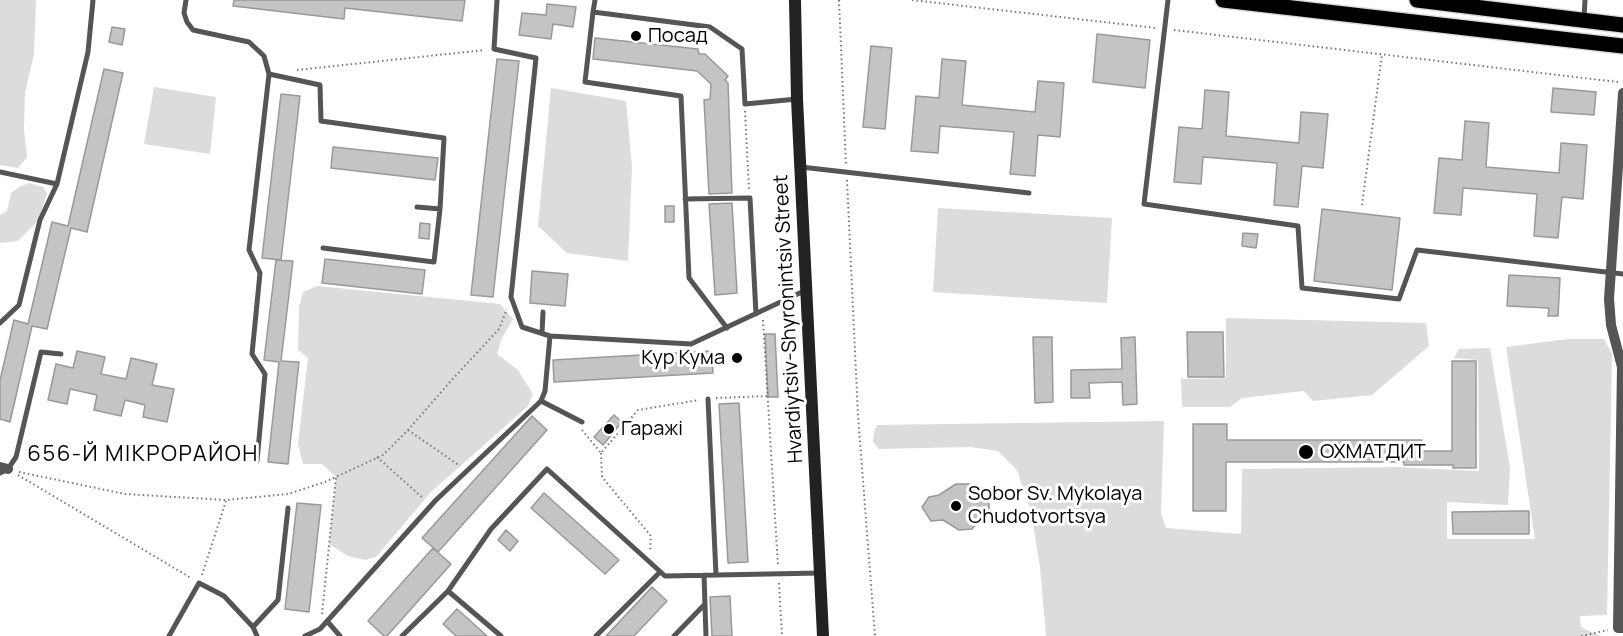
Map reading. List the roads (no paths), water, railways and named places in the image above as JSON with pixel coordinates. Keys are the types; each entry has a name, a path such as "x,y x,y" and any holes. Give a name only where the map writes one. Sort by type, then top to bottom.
{"main road":[{"name":"Hvardiytsiv-Shyronintsiv Street","path":"795,0 797,99 823,636"},
{"path":"1223,0 1623,46"},
{"path":"1417,0 1623,25"}],"street":[{"path":"1621,628 1622,367 1609,312 1623,93"}],"lane":[{"path":"0,323 19,305 40,220 57,184 88,52 93,0"},
{"path":"186,0 184,13 186,22 193,30 249,42 264,57 269,74 249,250 260,273 252,354 265,374 257,461"},
{"path":"497,0 494,49 536,58 511,297 522,327 550,336 691,344 807,290"},
{"path":"595,0 585,82 681,96 689,278 727,328"},
{"path":"1168,0 1144,204 1298,226 1302,288 1399,299 1417,250 1623,274"},
{"path":"1584,20 1585,0"},
{"path":"593,12 710,27 742,49 745,104 797,99"},
{"path":"269,74 320,85 321,121 444,138 434,262 322,248"},
{"path":"801,167 1029,194"},
{"path":"0,172 57,184"},
{"path":"685,200 750,198 759,312"},
{"path":"417,207 440,209"},
{"path":"542,333 543,312"},
{"path":"305,636 320,629 431,505 541,401 545,391 550,336"},
{"path":"3,470 16,457 40,352 61,354"},
{"path":"708,399 716,575"},
{"path":"541,401 582,422"},
{"path":"402,636 448,591 491,529 547,468 665,576 820,573"},
{"path":"253,627 278,600 288,508"},
{"path":"596,636 660,572"},
{"path":"704,575 706,636"},
{"path":"168,636 199,583 224,596 253,627 257,636"},
{"path":"448,591 501,636"},
{"path":"674,636 705,603"},
{"path":"327,621 340,636"}],"place":[{"name":"Посад","path":"636,36"},
{"name":"Кур Кума","path":"737,358"},
{"name":"Гаражі","path":"609,429"},
{"name":"ОХМАТДИТ","path":"1306,452"},
{"name":"Sobor Sv. Mykolaya Chudotvortsya","path":"956,506"}],"district":[{"name":"656-Й МІКРОРАЙОН","path":"143,455"}]}
